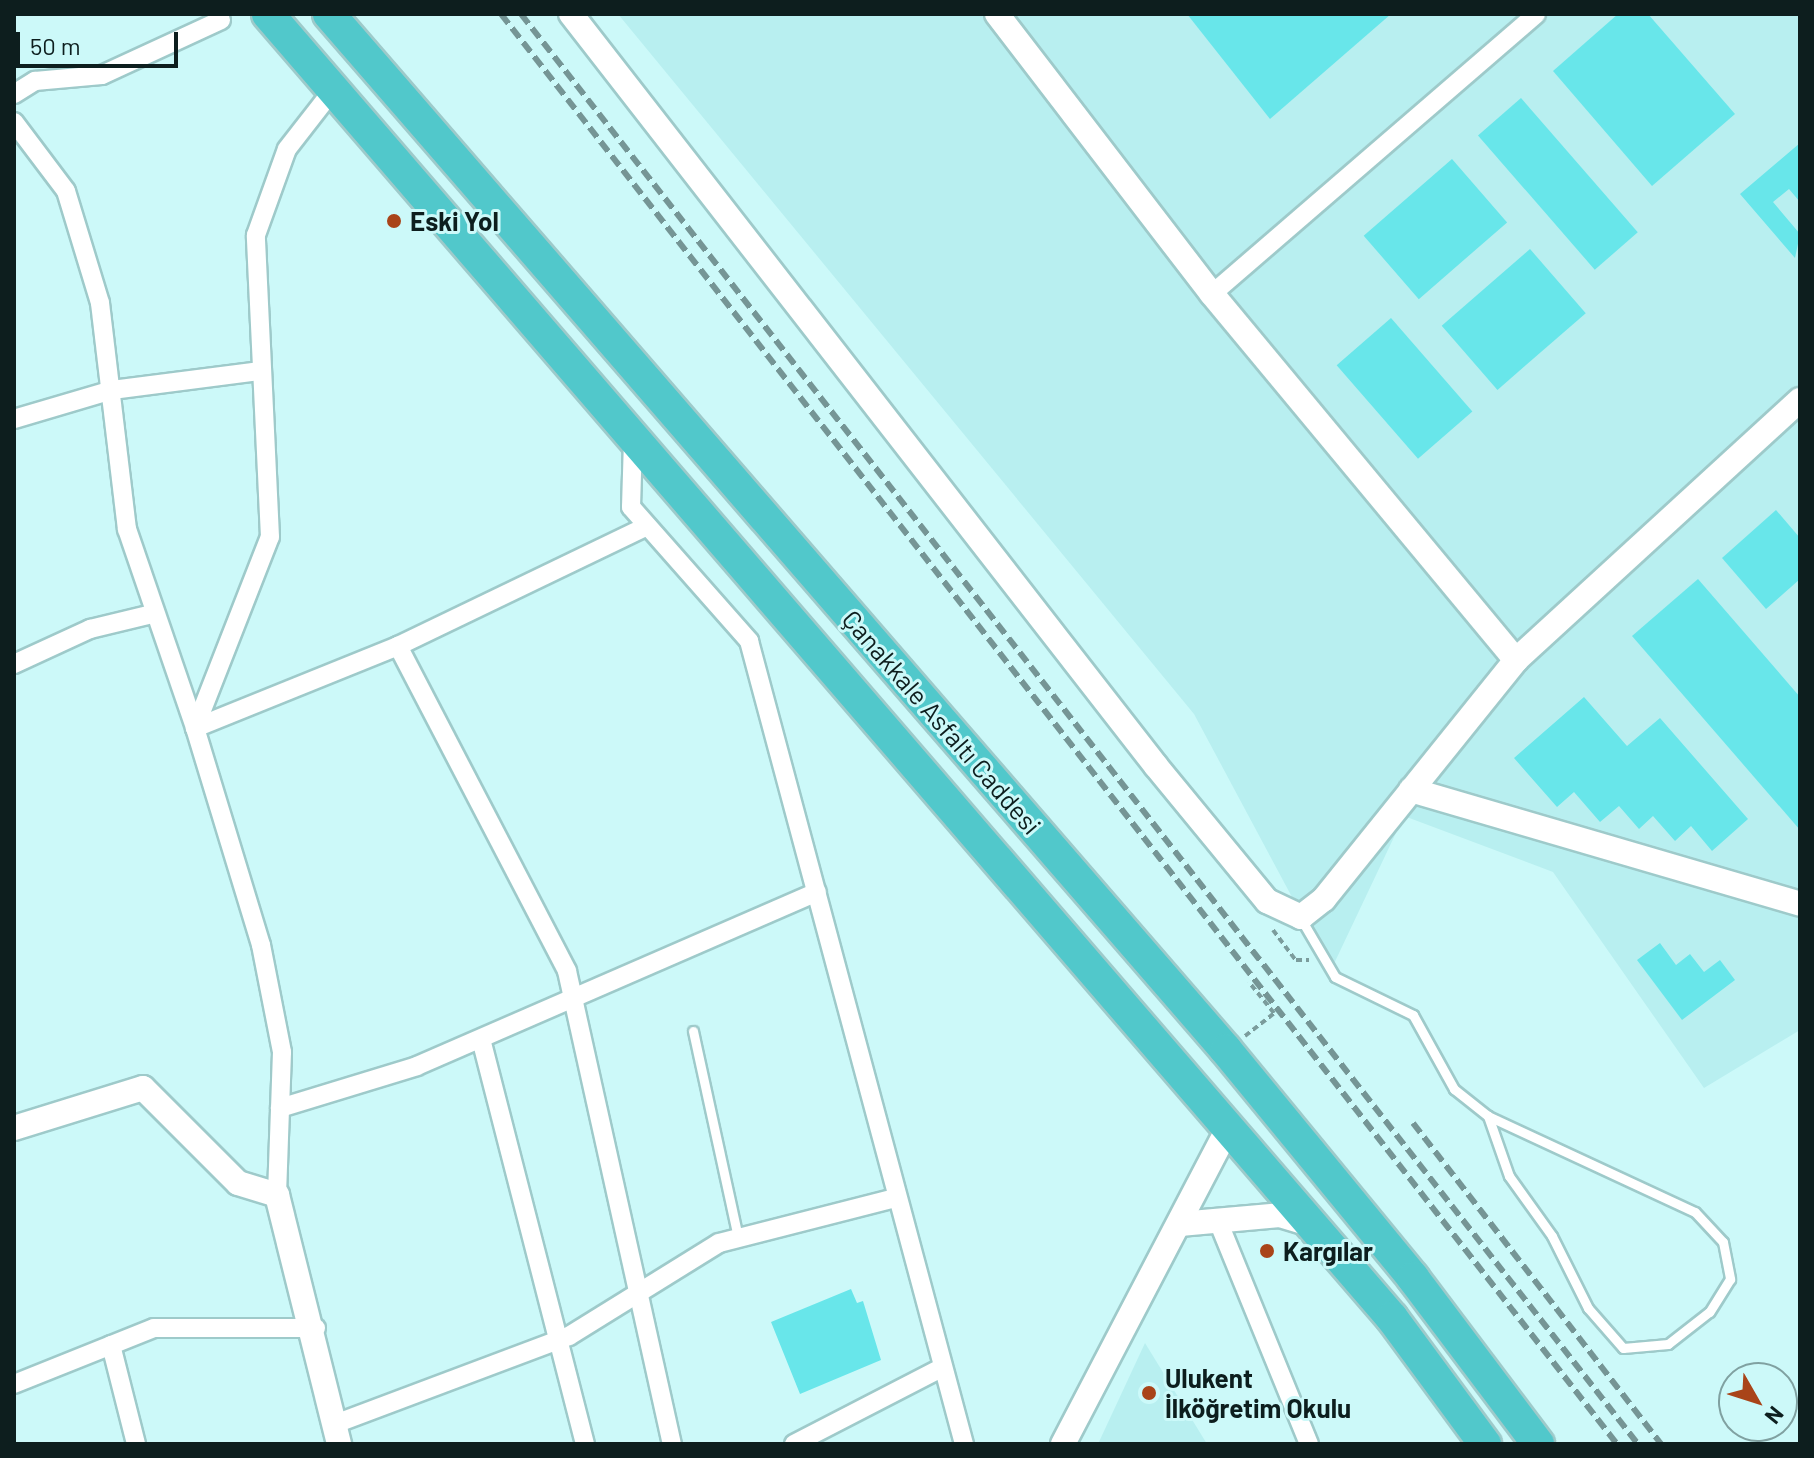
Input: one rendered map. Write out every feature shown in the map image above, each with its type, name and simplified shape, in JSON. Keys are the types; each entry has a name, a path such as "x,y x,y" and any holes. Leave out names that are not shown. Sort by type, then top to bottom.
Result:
{"highway":[{"path":"268,14 1310,1224 1485,1444"},
{"name":"Çanakkale Asfaltı Caddesi","path":"329,14 1226,1050 1413,1278 1538,1444"}],"street":[{"path":"571,14 1156,766 1267,901 1301,917 1324,899 1516,660 1800,400"},
{"path":"997,14 1212,294 1516,660"},
{"path":"1212,294 1536,14"},
{"path":"14,94 35,81 102,75 221,20"},
{"path":"195,728 270,537 256,235 287,149 333,90"},
{"path":"14,122 66,191 100,303 127,529 152,614 195,728 261,945 282,1052 277,1195 316,1328 337,1434 559,1340 738,1238 895,1198"},
{"path":"14,419 112,390 261,371"},
{"path":"633,440 631,507 749,641 817,892 939,1369 964,1444"},
{"path":"195,728 398,646 647,526"},
{"path":"14,664 90,629 152,614"},
{"path":"398,646 567,971 672,1444"},
{"path":"1411,790 1800,904"},
{"path":"280,1108 481,1039 817,892"},
{"path":"481,1039 585,1444"},
{"path":"14,1128 143,1088 238,1183 277,1195"},
{"path":"1063,1444 1228,1129"},
{"path":"1180,1224 1280,1215 1310,1224"},
{"path":"1218,1221 1309,1444"},
{"path":"14,1384 154,1328 316,1328"},
{"path":"111,1345 136,1444"},
{"path":"794,1444 939,1369"}],"lane":[{"path":"1301,917 1335,977 1413,1015 1454,1089 1488,1116 1695,1212 1723,1242 1730,1279 1709,1312 1668,1344 1623,1348 1588,1308 1552,1236 1509,1176 1488,1116"},
{"path":"693,1031 738,1238"}],"path":[{"path":"1271,928 1296,960"},
{"path":"1238,1043 1274,1013 1249,982"}],"shaded area":[{"path":"618,14 1800,14 1800,1030 1704,1088 1553,872 1404,816 1331,970 1194,714"},
{"name":"Ulukent İlköğretim Okulu","path":"1145,1343 1207,1444 1098,1444"}],"building":[{"path":"1187,14 1391,14 1270,119"},
{"path":"1618,14 1648,14 1735,114 1652,186 1553,71"},
{"path":"1521,98 1638,232 1595,270 1478,135"},
{"path":"1800,143 1800,202 1789,189 1773,202 1800,234 1795,258 1740,194"},
{"path":"1452,159 1507,222 1419,299 1364,236"},
{"path":"1530,249 1586,313 1497,390 1442,326"},
{"path":"1391,318 1472,412 1418,459 1337,365"},
{"path":"1776,510 1800,538 1800,579 1766,609 1722,558"},
{"path":"1698,579 1800,697 1800,830 1632,636"},
{"path":"1584,697 1627,746 1660,718 1748,819 1712,851 1691,826 1675,841 1653,816 1639,829 1619,806 1600,822 1574,792 1557,807 1514,758"},
{"path":"1660,943 1676,965 1690,954 1704,972 1720,960 1735,980 1682,1020 1637,960"},
{"path":"851,1289 857,1303 863,1301 881,1360 800,1394 771,1322"}],"railway":[{"path":"501,14 1617,1444"},
{"path":"521,14 1638,1444"},
{"path":"1413,1123 1661,1444"}],"place":[{"name":"Eski Yol","path":"394,221"},
{"name":"Kargılar","path":"1267,1251"},
{"name":"Ulukent İlköğretim Okulu","path":"1149,1393"}]}
